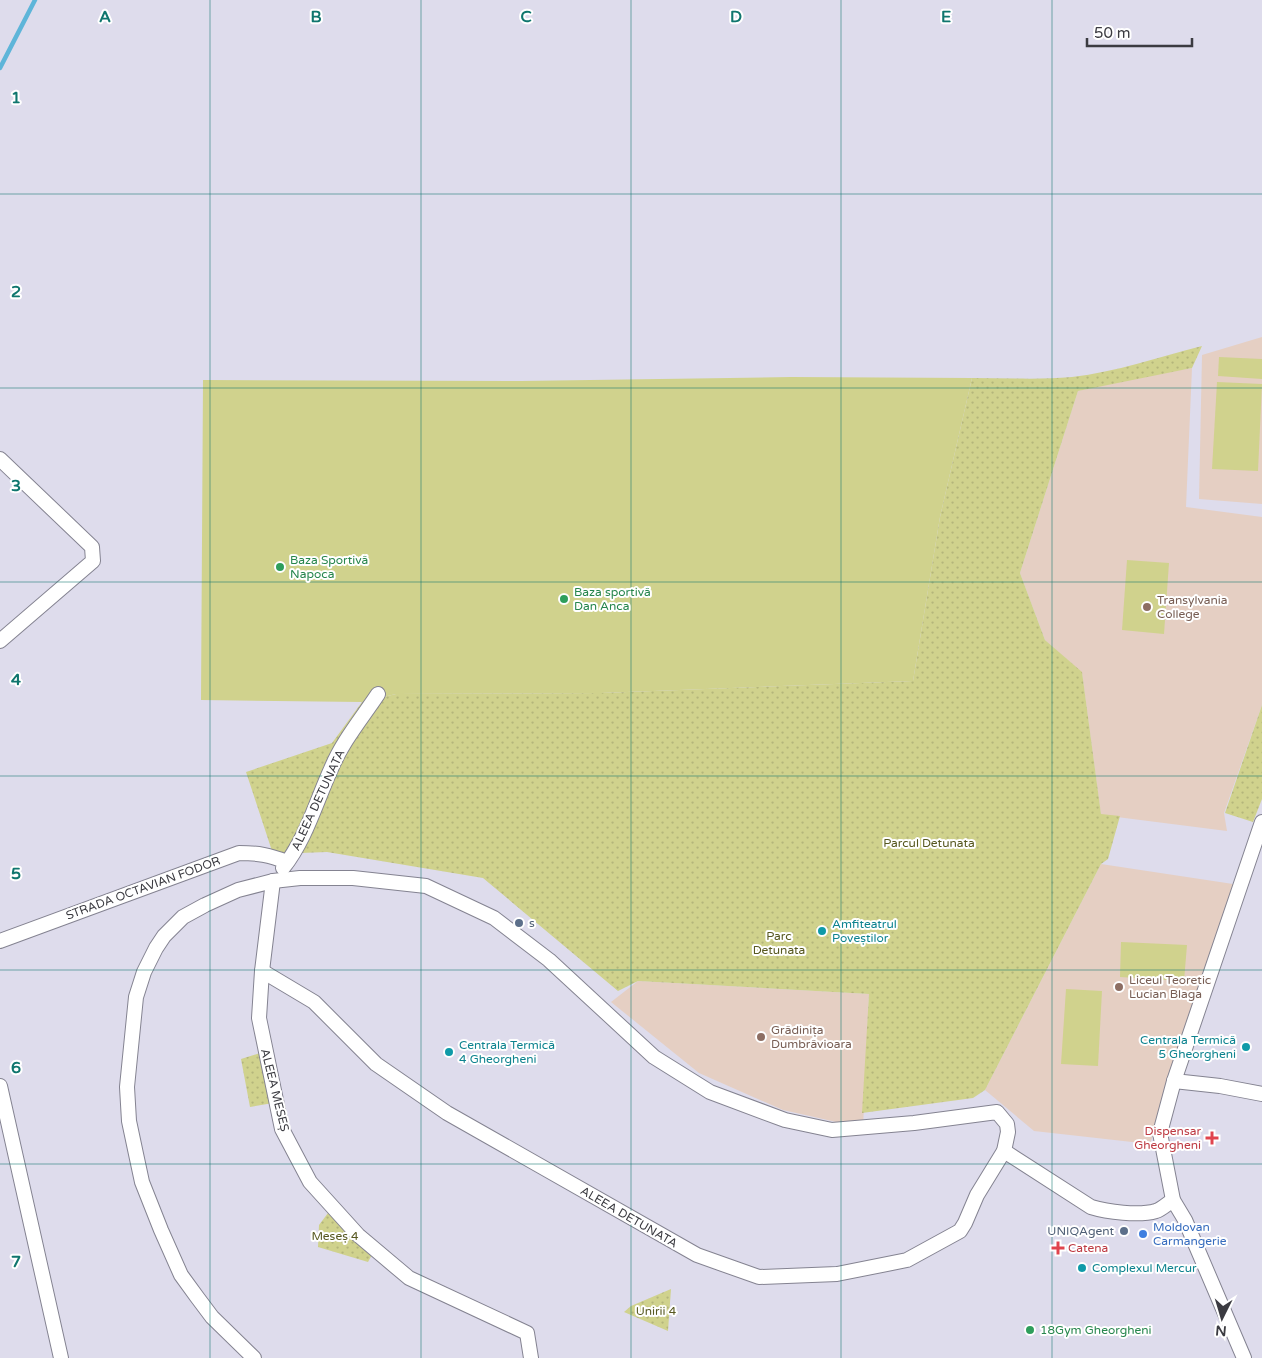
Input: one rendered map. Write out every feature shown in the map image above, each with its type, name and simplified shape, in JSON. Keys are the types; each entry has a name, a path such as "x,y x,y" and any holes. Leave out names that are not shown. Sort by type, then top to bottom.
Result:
{"street":[{"path":"0,459 92,547 93,561 0,641"},
{"name":"ALEEA DETUNATA","path":"273,881 298,844 317,805 331,767 378,694"},
{"path":"1244,1358 1185,1220 1173,1200 1160,1133 1174,1081 1262,822"},
{"name":"STRADA OCTAVIAN FODOR","path":"0,941 239,853 270,855 287,862"},
{"name":"ALEEA DETUNATA","path":"254,1358 212,1316 197,1297 182,1275 160,1230 142,1182 129,1121 127,1087 136,997 144,972 156,948 164,936 183,917 205,904 238,890 273,881 300,878 354,878 426,886 494,918 549,960 654,1057 710,1092 785,1120 832,1130 914,1124 998,1112 1007,1124 1008,1132 1004,1152 976,1195 960,1231 908,1260 838,1274 759,1277 698,1256 447,1113 376,1064 314,1002 262,970"},
{"name":"ALEEA MESEȘ","path":"273,881 262,970 259,1018 282,1129 310,1182 358,1235 409,1278 527,1333 531,1358"},
{"path":"1174,1081 1220,1086 1262,1094"},
{"path":"0,1086 61,1358"},
{"path":"1004,1152 1091,1207 1108,1212 1134,1213 1156,1211 1173,1200"}],"shaded area":[{"path":"1262,337 1262,504 1199,499 1202,355"},
{"name":"Transylvania College","path":"1192,368 1186,507 1262,517 1262,705 1224,813 1227,831 1101,815 1082,673 1045,640 1020,573 1078,391 1133,378"},
{"name":"Liceul Teoretic Lucian Blaga","path":"1101,864 1233,884 1150,1144 1034,1131 985,1090"},
{"name":"Grădinița Dumbrăvioara","path":"638,981 869,994 863,1128 783,1110 699,1073 611,1002"}],"green space":[{"name":"Parcul Detunata","path":"1202,346 1192,368 1078,391 1020,573 1045,640 1082,672 1101,814 1120,816 1108,859 1101,864 985,1090 973,1098 862,1113 869,994 638,981 618,991 483,878 327,852 273,854 246,772 332,743 362,702 396,694 601,693 913,681 940,517 972,378 1035,379 1088,375"},
{"path":"1219,357 1262,359 1262,379 1218,376"},
{"name":"Baza sportivă Dan Anca","path":"791,377 972,378 940,517 913,681 601,693 396,694 362,702 201,700 203,380 521,381"},
{"path":"1217,382 1262,384 1258,471 1212,469"},
{"path":"1127,560 1169,563 1164,634 1122,630"},
{"path":"1262,705 1262,799 1253,822 1225,813"},
{"path":"1121,942 1187,945 1184,981 1120,977"},
{"path":"1066,989 1102,991 1098,1066 1061,1064"},
{"path":"260,1053 273,1103 250,1107 241,1059"},
{"name":"Meseș 4","path":"331,1209 374,1251 368,1262 318,1247 319,1225"},
{"name":"Unirii 4","path":"671,1289 668,1331 624,1312 631,1306"}],"waterway":[{"path":"0,68 35,0"}],"place":[{"name":"Baza Sportivă Napoca","path":"280,567"},
{"name":"Baza sportivă Dan Anca","path":"564,599"},
{"name":"Transylvania College","path":"1147,607"},
{"name":"s","path":"519,923"},
{"name":"Amfiteatrul Poveștilor","path":"822,931"},
{"name":"Liceul Teoretic Lucian Blaga","path":"1119,987"},
{"name":"Grădinița Dumbrăvioara","path":"761,1037"},
{"name":"Centrala Termică 5 Gheorgheni","path":"1246,1047"},
{"name":"Centrala Termică 4 Gheorgheni","path":"449,1052"},
{"name":"Dispensar Gheorgheni","path":"1212,1138"},
{"name":"UNIQAgent","path":"1124,1231"},
{"name":"Moldovan Carmangerie","path":"1143,1234"},
{"name":"Catena","path":"1058,1248"},
{"name":"Complexul Mercur","path":"1082,1268"},
{"name":"18Gym Gheorgheni","path":"1030,1330"}],"park label":[{"name":"Parc Detunata","path":"779,943"}]}
